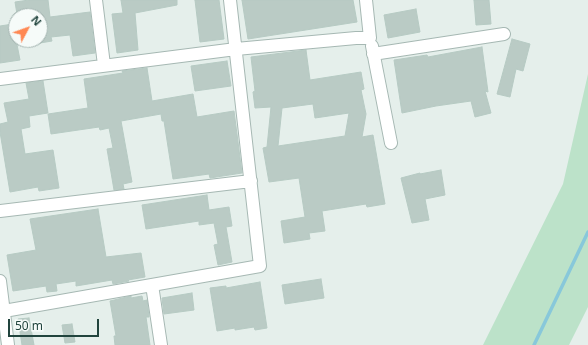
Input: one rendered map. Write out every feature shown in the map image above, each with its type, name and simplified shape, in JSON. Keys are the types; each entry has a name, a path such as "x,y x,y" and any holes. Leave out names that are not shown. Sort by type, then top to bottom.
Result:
{"street":[{"path":"96,0 104,65"},
{"path":"4,310 260,266 230,0"},
{"path":"366,0 370,38 391,143"},
{"path":"373,54 504,34"},
{"path":"0,79 236,49 370,38"},
{"path":"0,211 251,181"},
{"path":"0,282 8,345"},
{"path":"152,285 160,345"}],"green space":[{"path":"588,74 588,307 569,345 483,345 563,184"}],"building":[{"path":"48,0 50,17 90,12 95,53 73,56 70,35 51,37 52,41 48,42 48,8 16,8 15,2"},
{"path":"121,0 177,0 177,5 135,13 138,50 117,53 112,14 123,13"},
{"path":"195,0 219,0 224,39 200,42"},
{"path":"242,0 353,0 357,22 248,39"},
{"path":"474,0 489,0 491,24 476,25"},
{"path":"416,9 420,32 388,38 384,15"},
{"path":"8,25 8,48 18,48 20,60 0,63 0,26"},
{"path":"512,39 530,44 523,71 516,69 510,97 497,94"},
{"path":"482,47 488,92 485,91 491,113 475,117 471,101 402,113 394,60 427,55 428,57"},
{"path":"306,50 310,80 361,72 364,89 361,90 366,114 362,137 373,135 385,204 367,207 366,204 322,211 325,231 309,233 310,239 284,243 281,221 305,217 299,178 269,182 263,148 267,147 271,107 255,108 253,92 255,91 251,57","holes":["313,104 315,118 349,113 345,136 278,146 282,108"]},
{"path":"227,61 231,86 195,91 191,66"},
{"path":"147,68 152,101 193,94 197,117 234,111 242,173 210,178 209,174 173,179 164,121 162,121 161,114 121,121 132,182 123,184 124,189 114,190 107,149 113,148 109,128 100,130 99,127 51,134 48,114 88,108 84,79 123,73 122,71"},
{"path":"43,81 48,113 29,116 30,127 21,129 25,154 53,150 59,188 39,191 38,187 10,192 0,132 0,124 8,122 4,103 29,99 26,83"},
{"path":"441,170 445,195 425,199 429,220 412,223 401,178"},
{"path":"207,195 209,210 229,207 232,226 226,227 232,262 218,265 214,245 218,244 214,223 199,225 199,221 146,229 142,205"},
{"path":"98,209 106,257 141,253 145,277 113,284 112,280 76,286 76,281 56,284 57,291 47,292 46,286 13,291 7,255 36,250 30,219"},
{"path":"321,279 324,298 285,304 282,285"},
{"path":"260,282 267,328 255,330 254,327 235,330 235,328 217,331 210,288 226,286 226,288"},
{"path":"192,293 194,310 164,314 162,298"},
{"path":"131,296 131,298 142,296 143,301 147,300 149,317 146,317 150,345 115,345 114,336 116,336 110,301"},
{"path":"29,318 34,345 22,345 18,319"},
{"path":"72,324 75,342 65,343 62,325"}],"waterway":[{"path":"534,345 588,232"}]}
